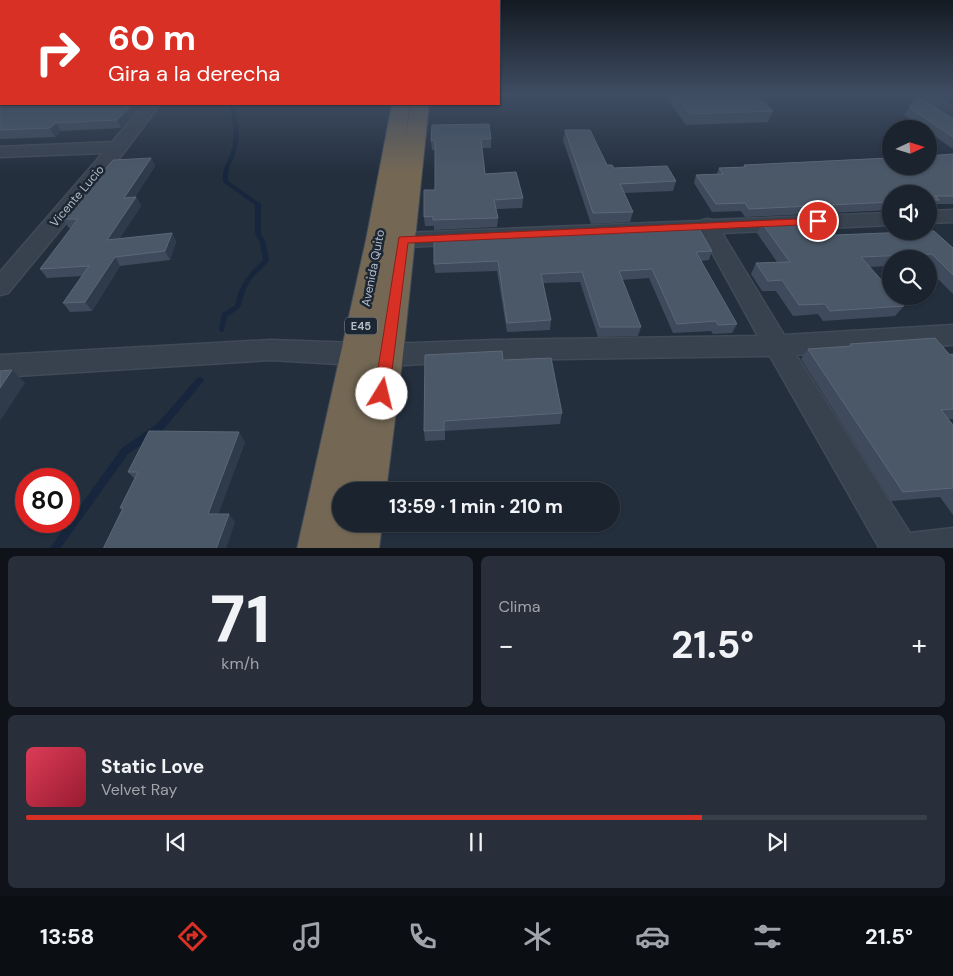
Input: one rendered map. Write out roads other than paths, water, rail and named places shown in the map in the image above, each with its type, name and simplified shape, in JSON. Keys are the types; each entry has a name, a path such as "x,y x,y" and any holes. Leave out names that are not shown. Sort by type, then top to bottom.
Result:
{"highway":[{"name":"Avenida Quito","path":"318,548 378,240 398,121"},
{"name":"Avenida Quito","path":"367,482 388,355 418,121"},
{"path":"358,548 360,532"}],"street":[{"name":"Vicente Lucio","path":"0,287 140,121"},
{"path":"0,152 119,147"},
{"path":"937,217 953,216"},
{"path":"403,240 707,225 882,219"},
{"path":"707,225 777,346 900,548"},
{"path":"388,355 495,350 777,346 953,335"},
{"path":"0,366 271,350 356,354"},
{"path":"912,548 953,545"}],"waterway":[{"path":"222,329 224,315 231,312 239,304 245,284 266,261 263,243 258,233 258,204 226,182 226,170 234,150 236,136 235,121"},
{"path":"55,548 125,451 160,427 200,380"}]}
